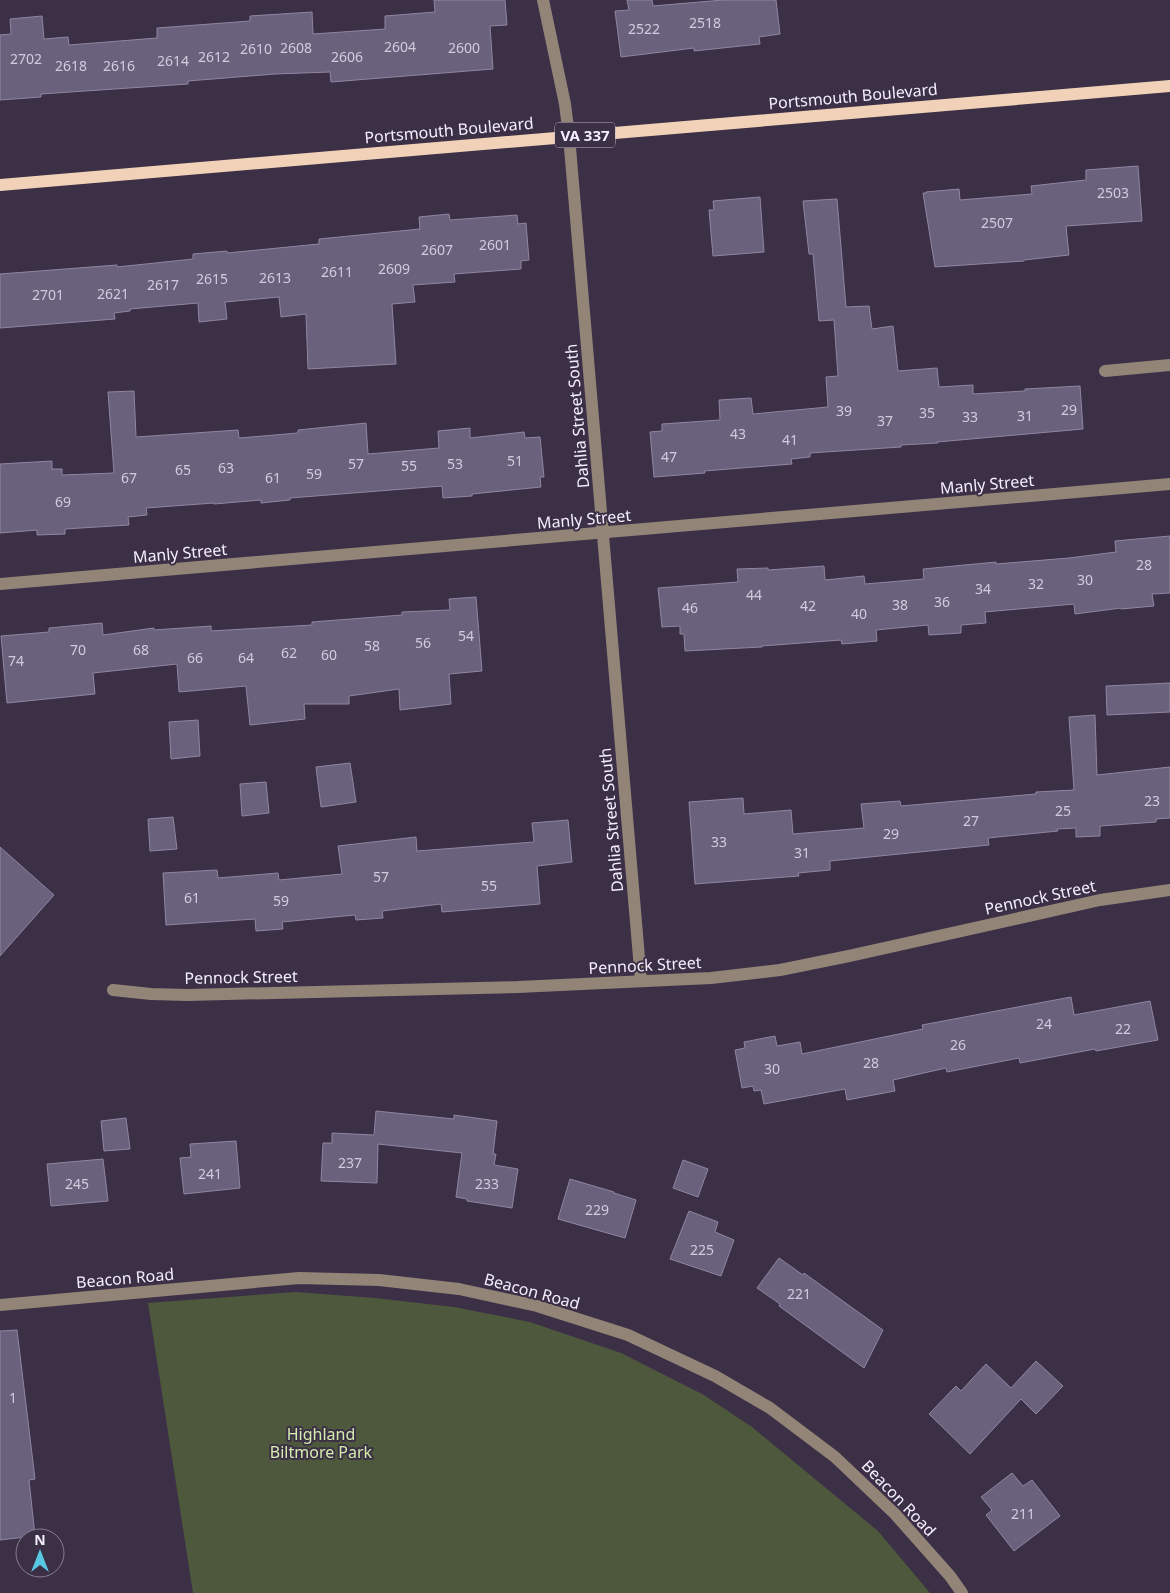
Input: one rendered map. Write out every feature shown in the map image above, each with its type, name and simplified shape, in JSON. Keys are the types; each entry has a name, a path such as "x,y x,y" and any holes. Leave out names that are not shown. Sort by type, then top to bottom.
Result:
{"main road":[{"name":"Portsmouth Boulevard","path":"0,185 1170,86"}],"street":[{"name":"Dahlia Street South","path":"543,0 569,136 641,982"},
{"path":"1105,371 1170,365"},
{"name":"Manly Street","path":"0,584 1170,484"},
{"name":"Pennock Street","path":"113,990 188,995 518,987 711,978 780,970 1100,900 1170,890"},
{"name":"Beacon Road","path":"0,1305 299,1278 379,1280 459,1289 537,1306 628,1335 715,1376 770,1408 835,1458 896,1514 950,1576 962,1593"}],"green space":[{"name":"Highland Biltmore Park","path":"296,1292 454,1307 530,1322 621,1353 704,1395 752,1427 878,1531 930,1593 193,1593 148,1303"}],"building":[{"path":"434,0 505,0 507,25 490,26 493,69 331,82 330,72 275,74 188,81 188,84 41,94 41,97 0,100 0,35 11,34 10,19 42,16 44,39 68,37 69,45 157,38 157,28 250,21 250,16 312,12 313,34 385,29 385,16 435,12"},
{"path":"627,0 652,0 653,6 723,0 776,0 780,34 759,37 760,44 694,51 694,48 621,57 615,11 629,10"},
{"path":"1138,166 1142,221 1066,226 1069,255 1024,261 935,267 923,193 959,189 960,200 1032,194 1031,186 1086,180 1086,170"},
{"path":"760,197 764,252 713,256 709,210 714,210 713,201"},
{"path":"837,199 846,307 869,306 872,329 893,326 898,371 937,368 939,387 973,385 973,394 1080,386 1083,429 901,445 901,447 810,453 810,457 791,459 792,464 654,477 650,432 662,431 662,424 720,420 719,400 751,398 753,414 828,407 826,377 838,376 834,320 819,321 813,254 809,254 803,201"},
{"path":"449,214 450,220 517,215 518,224 526,223 529,260 521,261 521,269 454,274 455,282 413,285 415,302 392,304 396,364 308,369 306,314 281,317 279,297 225,302 227,319 199,322 198,303 130,309 130,311 114,313 115,319 0,328 0,274 117,265 117,267 193,259 193,254 227,251 227,253 319,244 319,239 420,229 419,217"},
{"path":"134,391 136,437 238,430 239,438 298,433 298,430 366,423 368,454 439,448 438,431 470,428 470,438 524,432 525,438 540,437 544,477 540,477 541,487 472,494 472,496 443,498 442,486 290,498 290,500 261,503 261,500 146,508 147,515 128,517 129,525 65,529 65,534 37,535 37,530 0,533 0,464 52,461 52,469 62,469 62,475 114,473 108,392"},
{"path":"1170,536 1170,593 1152,594 1154,606 1075,614 1074,604 985,612 986,623 961,625 961,633 929,635 928,625 876,630 877,641 842,644 841,640 685,651 684,634 680,634 680,626 662,627 658,588 738,582 737,569 768,568 768,570 824,566 825,580 864,576 865,584 924,579 923,569 1069,558 1116,552 1115,541"},
{"path":"476,597 482,671 449,674 451,704 400,710 399,689 349,696 349,704 304,704 305,719 250,725 246,686 179,692 177,664 93,673 95,694 7,703 1,636 49,632 49,628 102,623 103,635 154,628 154,630 211,626 211,631 312,625 312,622 402,615 402,612 450,610 449,599"},
{"path":"1170,683 1170,712 1107,715 1106,686"},
{"path":"1095,715 1097,775 1170,767 1170,818 1156,819 1156,822 1100,826 1100,836 1076,837 1076,828 1057,829 1058,831 988,838 989,845 830,861 830,870 798,873 799,876 695,884 689,802 743,798 744,814 791,810 793,834 864,828 861,804 900,801 901,806 1036,794 1036,792 1074,790 1069,717"},
{"path":"198,720 200,756 171,759 169,722"},
{"path":"350,763 356,802 321,807 316,767"},
{"path":"266,782 269,813 242,816 240,784"},
{"path":"173,817 177,849 150,851 148,819"},
{"path":"568,820 572,862 537,866 540,904 442,912 441,904 382,911 383,918 356,920 355,915 282,922 283,929 256,931 255,919 166,925 163,873 217,870 218,878 278,873 279,880 342,874 338,846 416,837 417,851 534,842 532,823"},
{"path":"0,847 54,895 0,956"},
{"path":"1071,997 1074,1015 1150,1001 1158,1040 1020,1063 1019,1058 947,1072 946,1068 893,1080 895,1091 847,1100 845,1089 764,1104 761,1090 754,1091 753,1086 742,1088 735,1050 745,1048 744,1042 775,1036 777,1046 800,1042 802,1054 923,1029 922,1025"},
{"path":"376,1111 454,1119 454,1115 497,1121 493,1154 496,1154 494,1165 518,1169 512,1208 467,1201 467,1199 456,1197 462,1153 378,1144 377,1183 321,1181 323,1143 332,1143 332,1133 374,1135"},
{"path":"126,1118 130,1149 104,1151 101,1121"},
{"path":"236,1141 240,1188 184,1194 180,1158 191,1157 190,1144"},
{"path":"103,1159 108,1201 51,1206 47,1164"},
{"path":"683,1160 708,1169 698,1197 673,1188"},
{"path":"570,1179 636,1200 625,1238 558,1219"},
{"path":"689,1211 718,1222 715,1232 734,1240 721,1276 670,1259"},
{"path":"779,1258 803,1275 804,1273 883,1330 864,1368 757,1288"},
{"path":"17,1330 35,1479 29,1480 34,1528 15,1528 15,1538 0,1540 0,1331"},
{"path":"1036,1361 1063,1386 1036,1414 1021,1399 970,1454 929,1414 956,1386 961,1391 986,1364 1011,1388"},
{"path":"1012,1473 1023,1486 1032,1480 1060,1516 1014,1551 986,1515 992,1510 981,1497"}]}
